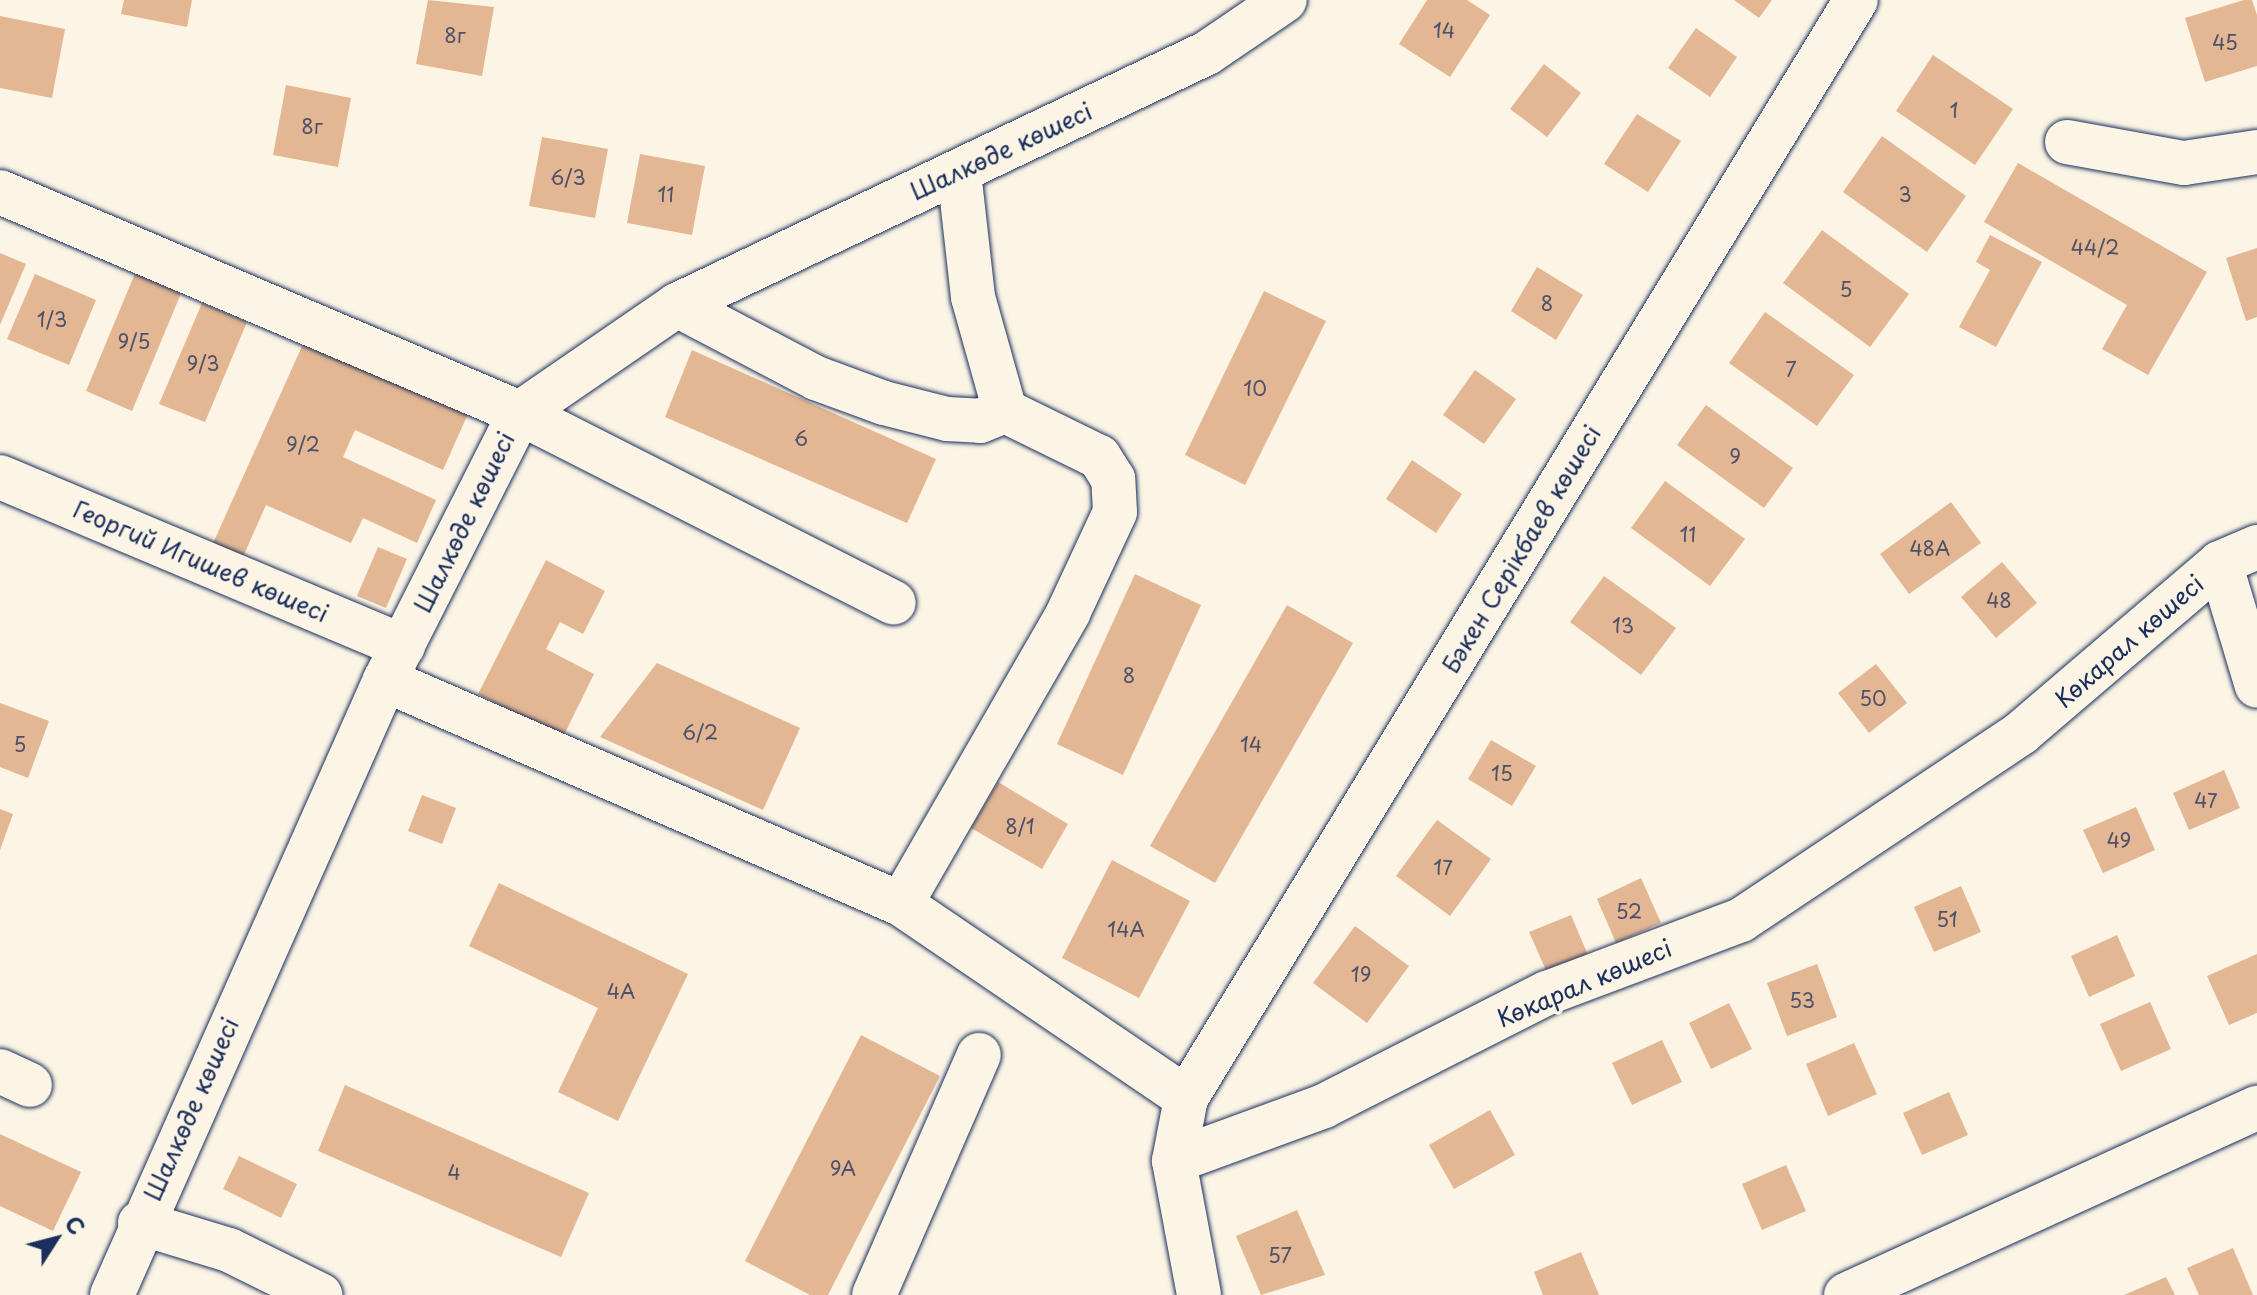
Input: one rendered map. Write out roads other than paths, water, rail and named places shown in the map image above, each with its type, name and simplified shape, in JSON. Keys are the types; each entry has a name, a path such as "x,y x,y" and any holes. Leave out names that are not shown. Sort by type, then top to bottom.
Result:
{"street":[{"name":"Шалкөде көшесі","path":"112,1295 140,1223 394,663 493,453 520,413 677,305 1207,53 1285,0"},
{"name":"Бәкен Серікбаев көшесі","path":"1186,1098 1856,0"},
{"path":"2067,142 2184,163 2257,152"},
{"path":"959,172 973,297 1005,411"},
{"path":"0,192 520,413 894,603"},
{"path":"677,305 816,378 884,403 947,419 980,421 1005,411 1099,457 1113,479 1115,512 1068,613 901,904 1186,1098 1174,1161 1199,1295"},
{"name":"Георгий Игишев көшесі","path":"0,477 901,904"},
{"path":"2238,555 2257,686"},
{"name":"Көкарал көшесі","path":"1174,1161 1324,1106 1547,993 1741,920 2021,733 2238,555"},
{"path":"874,1295 979,1055"},
{"path":"1846,1295 2257,1108"},
{"path":"140,1223 229,1250 320,1295"}]}
